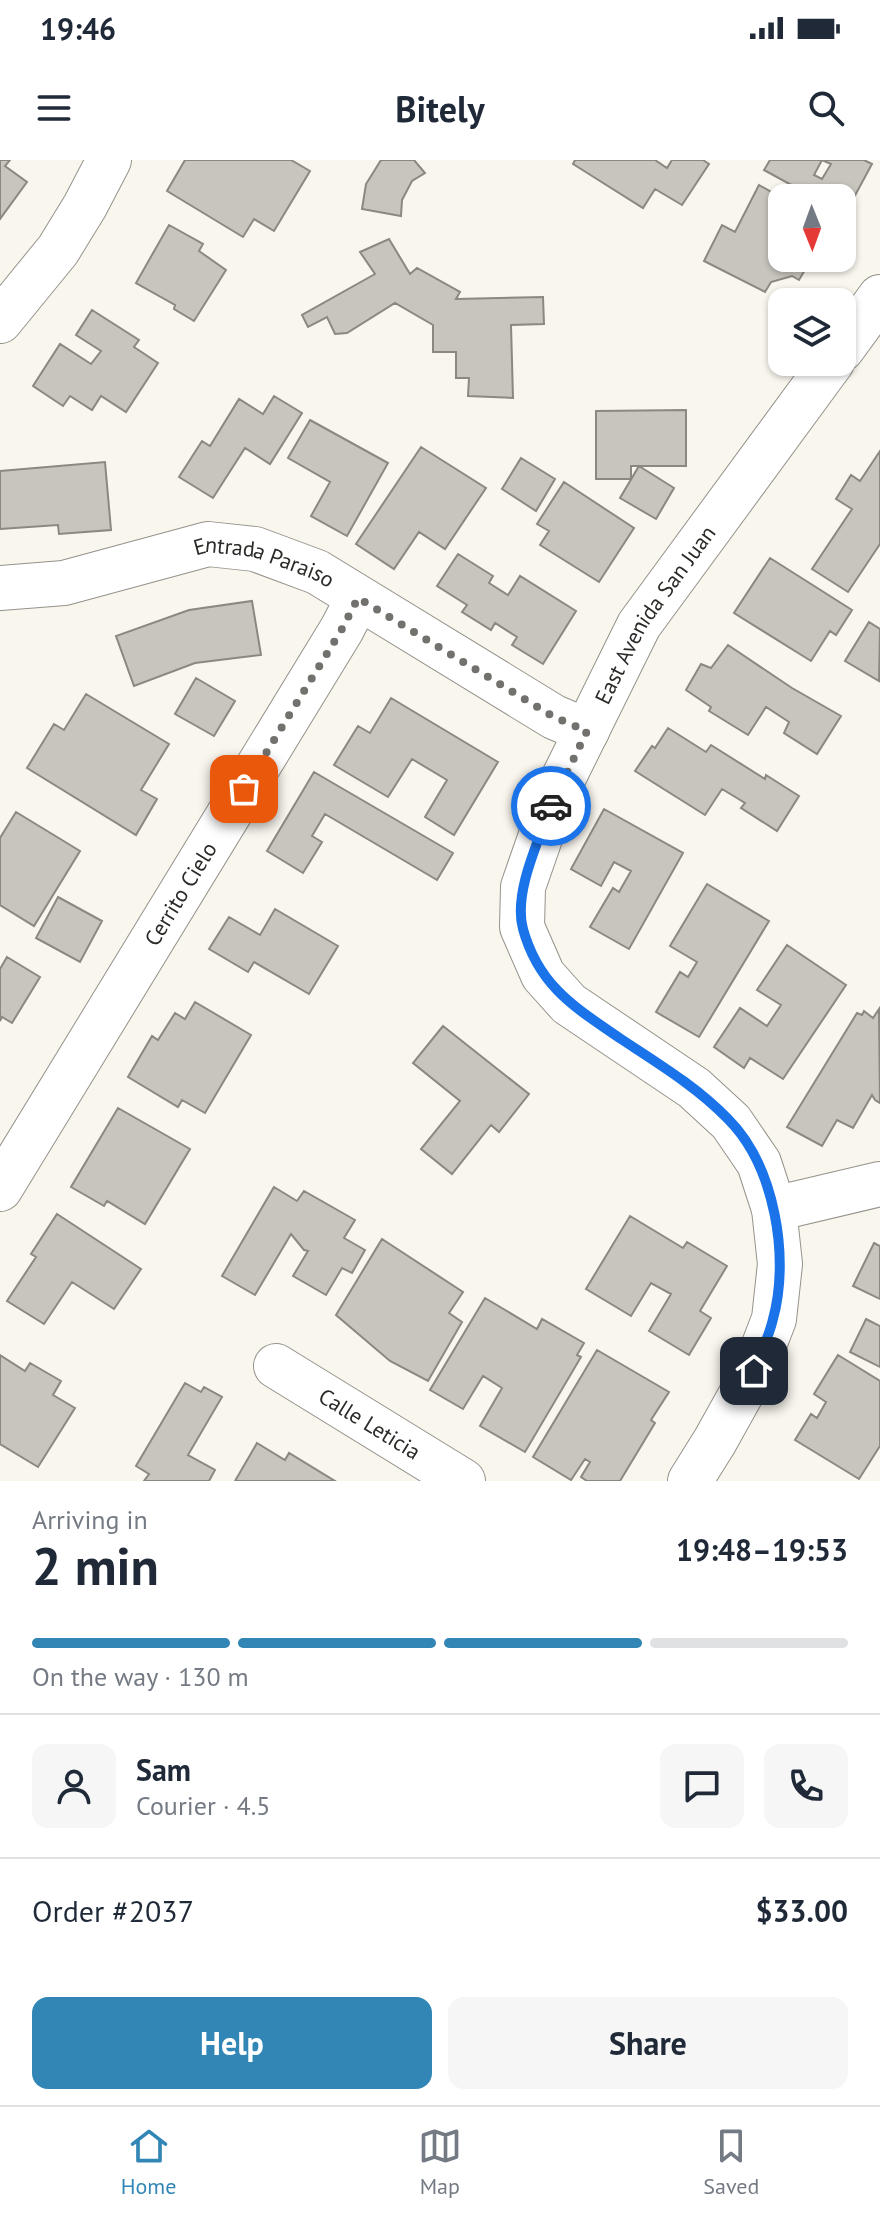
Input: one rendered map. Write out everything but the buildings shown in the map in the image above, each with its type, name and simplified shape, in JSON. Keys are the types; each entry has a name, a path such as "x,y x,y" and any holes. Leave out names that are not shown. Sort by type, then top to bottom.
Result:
{"street":[{"path":"0,321 58,250 109,160"},
{"path":"856,330 880,297"},
{"name":"East Avenida San Juan","path":"690,1481 754,1371 774,1319 780,1264 774,1209 759,1163 731,1122 694,1088 569,1004 543,975 522,927 523,887 555,795 639,625 822,376"},
{"name":"Entrada Paraiso","path":"0,588 64,583 208,544 255,549 317,572 554,717 587,731"},
{"name":"Cerrito Cielo","path":"0,1189 326,656 358,598"},
{"path":"774,1209 880,1184"},
{"name":"Calle Leticia","path":"276,1366 463,1481"}],"way so far":[{"path":"244,789 358,598 554,717 587,731 551,806"}],"route":[{"path":"551,806 523,887 522,927 543,975 569,1004 694,1088 731,1122 759,1163 774,1209 780,1264 774,1319 754,1371"}]}
